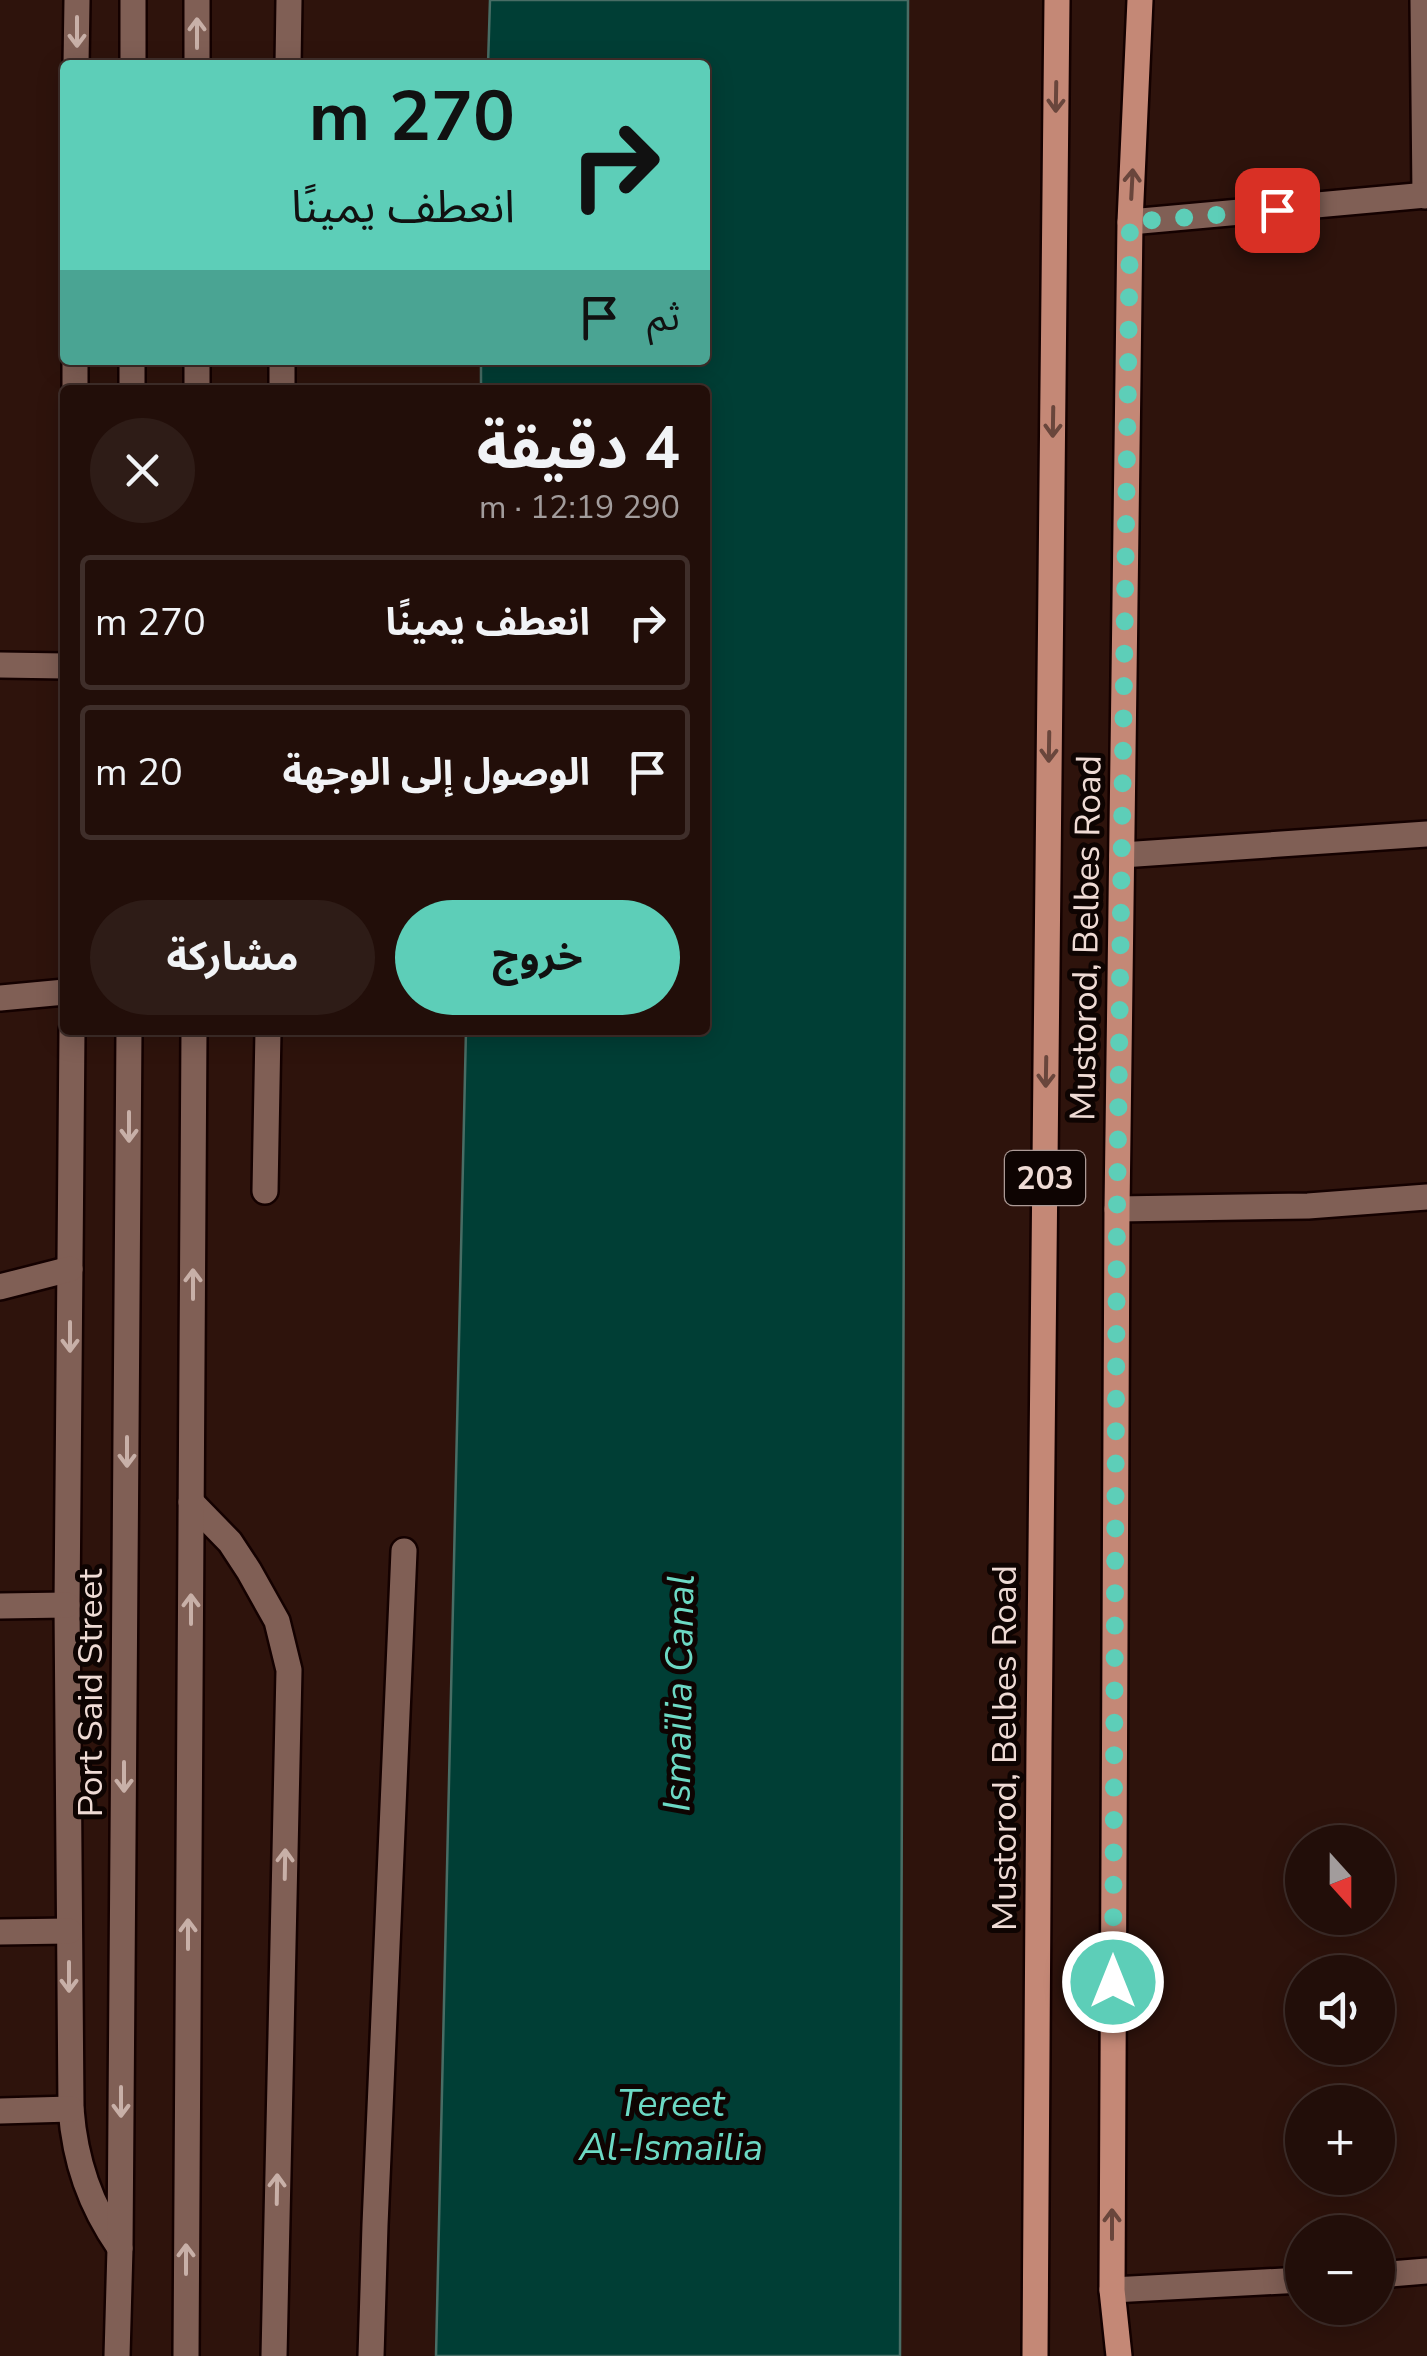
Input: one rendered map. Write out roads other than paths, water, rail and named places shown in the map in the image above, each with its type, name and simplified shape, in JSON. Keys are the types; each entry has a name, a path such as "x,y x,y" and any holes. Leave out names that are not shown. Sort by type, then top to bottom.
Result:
{"main road":[{"path":"76,60 77,0"},
{"path":"133,0 133,60"},
{"path":"197,0 197,60"},
{"path":"288,60 289,0"},
{"name":"Mustorod, Belbes Road","path":"1035,2356 1057,0"},
{"name":"Mustorod, Belbes Road","path":"1118,2356 1112,2290 1117,1210 1130,222 1140,0"},
{"path":"1130,222 1426,195 1423,0"},
{"path":"0,665 60,666"},
{"path":"1122,854 1427,834"},
{"path":"0,998 60,992"},
{"path":"72,1035 67,1604 71,2109 80,2168 103,2224 120,2248"},
{"name":"Port Said Street","path":"117,2356 129,1035"},
{"path":"186,2356 194,1035"},
{"path":"265,1191 268,1035"},
{"path":"1117,1210 1308,1206 1427,1198"},
{"path":"0,1288 70,1268"},
{"path":"191,1502 230,1542 250,1571 276,1621 289,1670 274,2356"},
{"path":"371,2356 404,1551"},
{"path":"0,1606 67,1604"},
{"path":"0,1932 69,1931"},
{"path":"0,2111 71,2109"},
{"path":"1395,2274 1427,2272"},
{"path":"1112,2290 1285,2281"}],"water":[{"name":"Tereet Al-Ismailia","path":"490,0 908,0 900,2356 436,2356 466,1035 710,1035 710,385 481,385 481,365 710,365 710,60 488,60"}],"water label":[{"name":"Ismaïlia Canal","path":"679,1693"}]}
